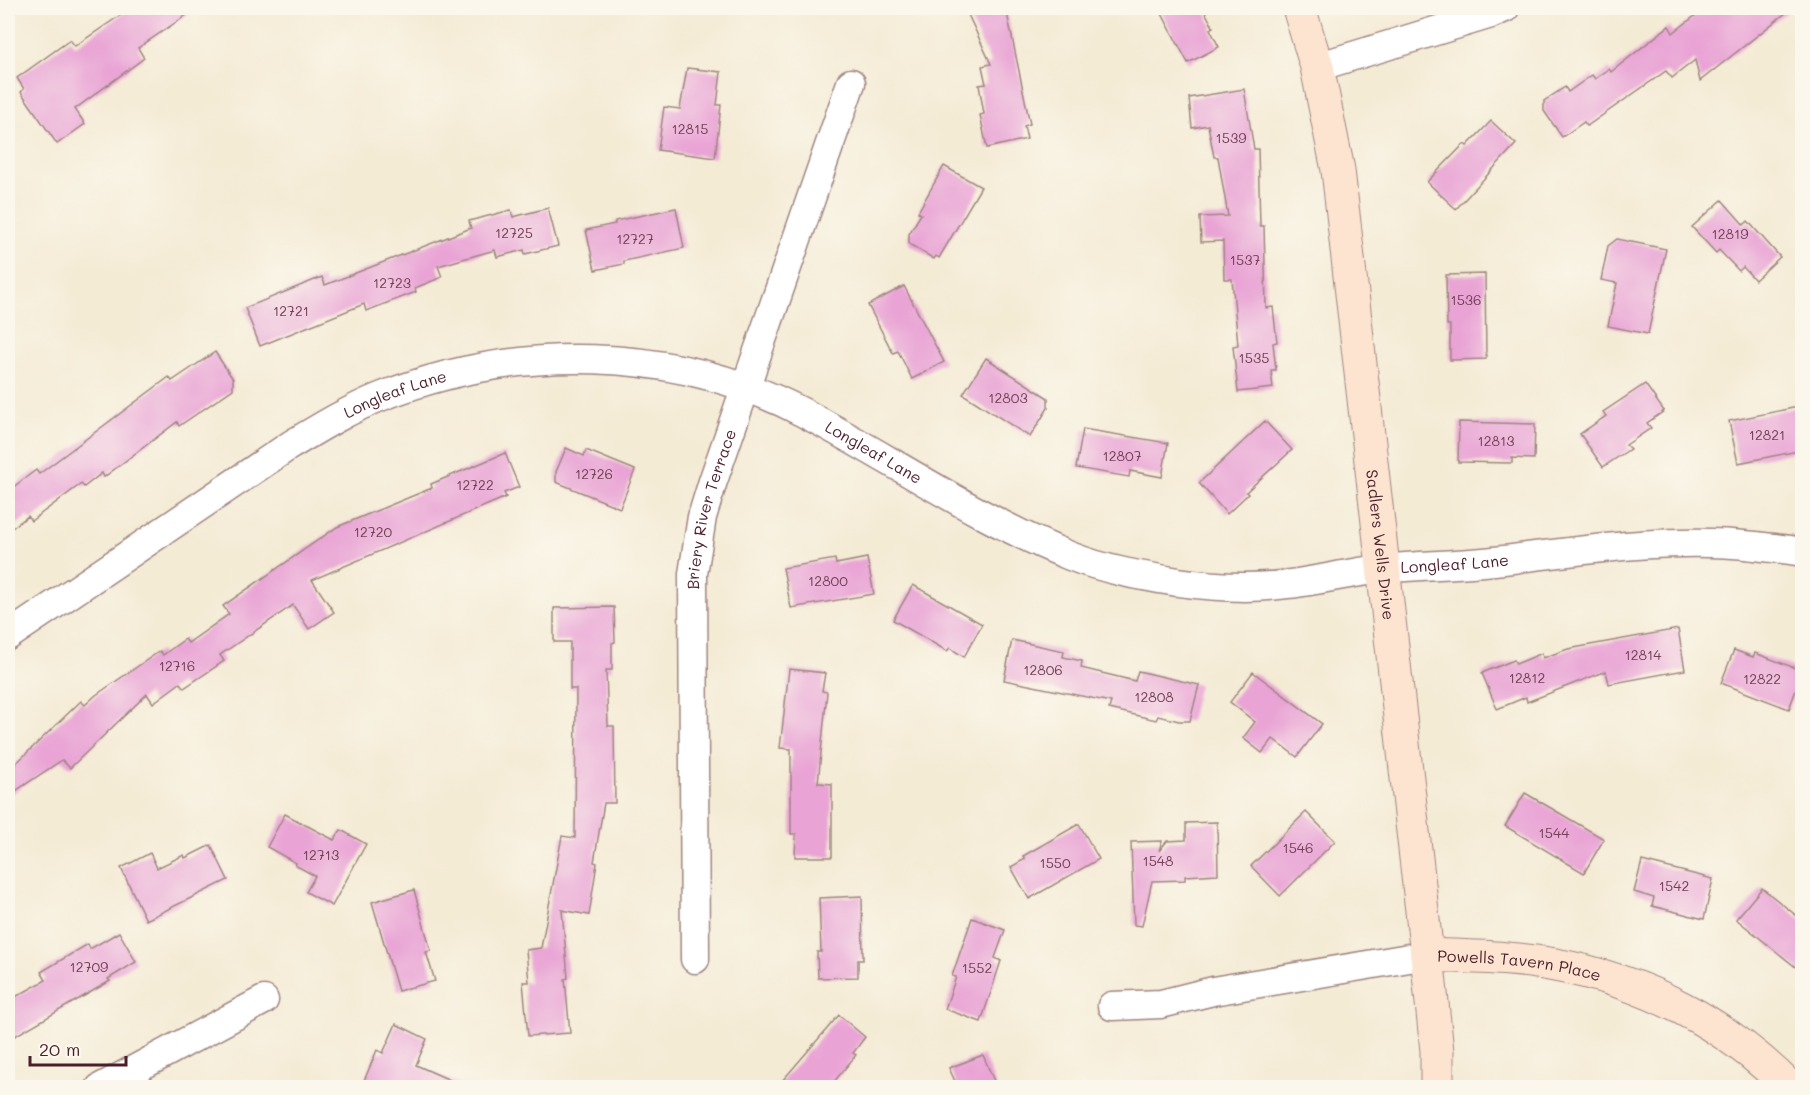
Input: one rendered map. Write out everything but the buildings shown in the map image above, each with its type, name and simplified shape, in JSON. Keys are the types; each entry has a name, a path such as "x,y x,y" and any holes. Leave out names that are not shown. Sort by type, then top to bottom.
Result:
{"street":[{"name":"Sadlers Wells Drive","path":"1299,8 1317,67 1338,170 1427,955 1437,1052 1437,1088"},
{"path":"1317,67 1505,8"},
{"name":"Briery River Terrace","path":"695,959 693,574 705,508 851,83"},
{"name":"Longleaf Lane","path":"8,636 326,424 379,398 437,377 496,365 546,360 620,360 687,371 746,388 801,411 1011,530 1073,557 1121,572 1183,583 1239,587 1286,585 1382,569 1460,565 1638,544 1692,541 1725,542 1803,552"},
{"name":"Powells Tavern Place","path":"1112,1006 1161,1004 1214,991 1427,955 1553,964 1610,977 1674,1002 1724,1032 1770,1067 1790,1088"},
{"path":"100,1088 264,1000"}]}
